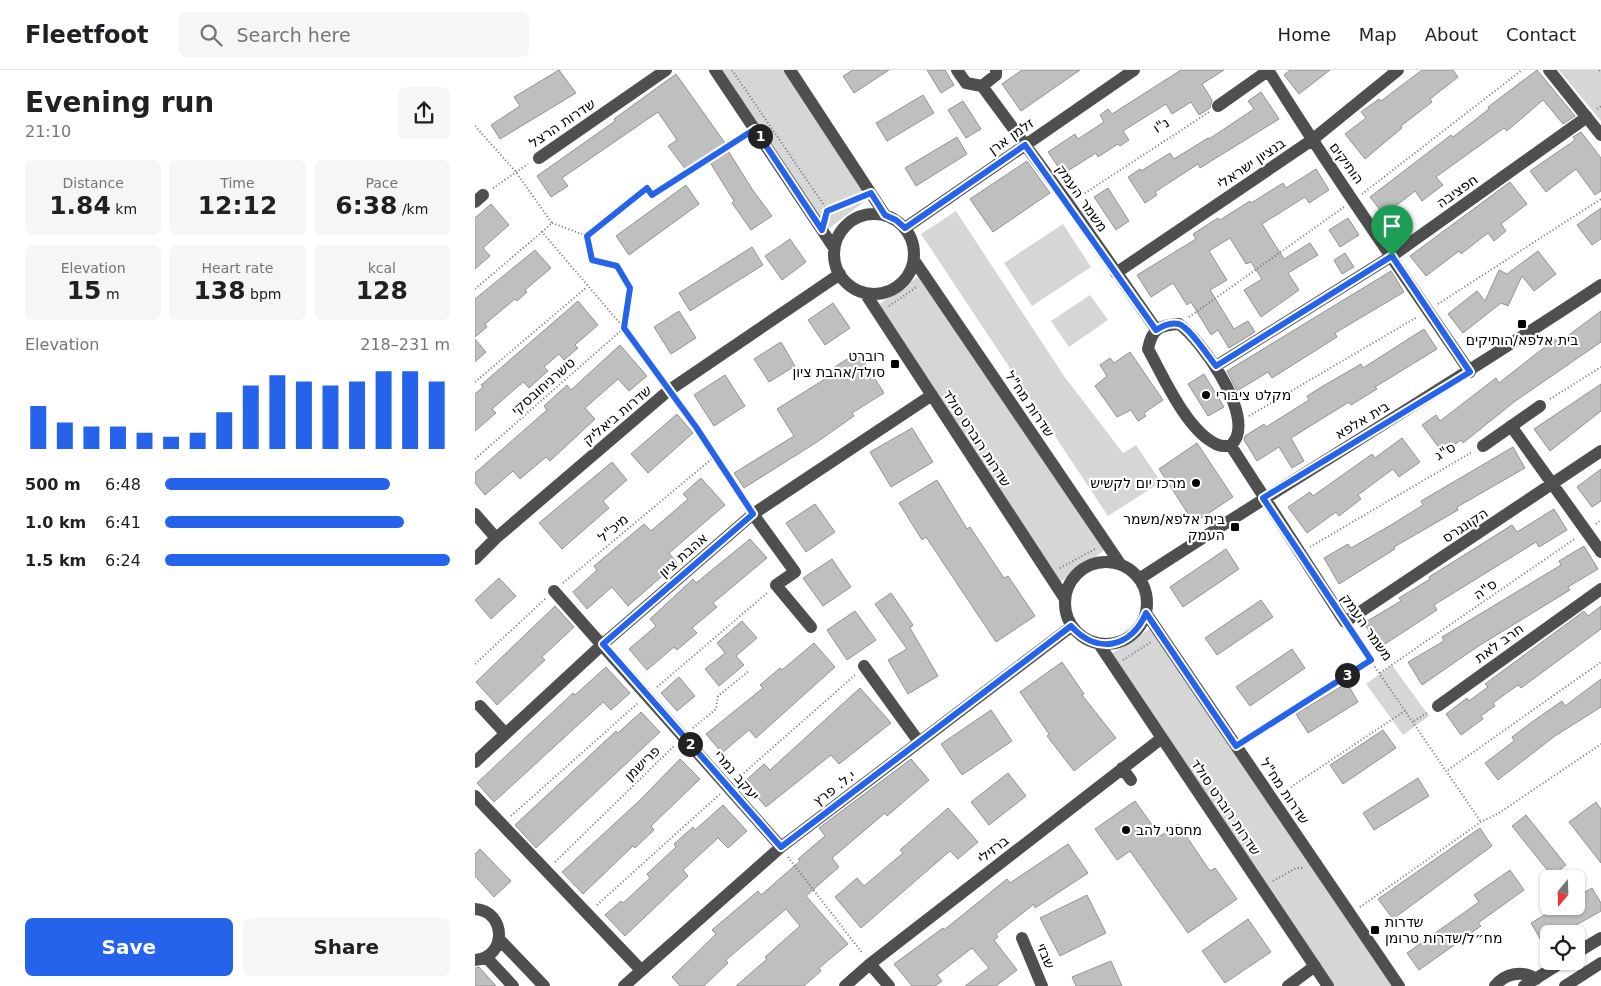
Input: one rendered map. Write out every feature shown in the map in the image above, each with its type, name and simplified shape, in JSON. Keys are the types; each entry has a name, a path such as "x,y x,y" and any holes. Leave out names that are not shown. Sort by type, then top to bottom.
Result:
{"street":[{"name":"שדרות הרצל","path":"539,158 666,70"},
{"path":"715,70 834,248"},
{"path":"790,70 885,215"},
{"name":"משמר העמק","path":"957,70 966,83 982,86 1068,204 1156,330"},
{"path":"982,86 996,75 996,70"},
{"name":"זלמן ארן","path":"905,228 1134,70"},
{"path":"1218,106 1269,70"},
{"name":"הותיקים","path":"1269,70 1312,140 1470,372"},
{"name":"בנציון ישראלי","path":"1116,273 1312,140 1398,70"},
{"path":"1549,70 1601,135"},
{"name":"חפציבה","path":"1216,366 1392,256 1587,117"},
{"path":"871,214 885,215 896,220 905,228 913,243 914,260 910,272 902,283 891,291 878,294 865,293 846,283 835,261 834,248 839,235 853,220 871,214"},
{"name":"שדרות מח\"ל","path":"914,260 1121,565"},
{"name":"שדרות ביאליק","path":"475,559 496,538 668,391 840,274"},
{"name":"בית אלפא","path":"1139,578 1263,498 1470,372 1601,285"},
{"name":"שדרות רוברט סולד","path":"865,293 1065,599"},
{"path":"1166,324 1179,324 1216,366 1231,397 1238,422 1237,435 1231,446 1218,446 1207,439 1192,423 1148,349 1150,336 1166,324"},
{"name":"אהבת ציון","path":"475,762 603,644 753,514 932,395"},
{"path":"1483,446 1540,406"},
{"path":"1511,426 1601,552"},
{"name":"משמר העמק","path":"1231,446 1345,622"},
{"name":"הקונגרס","path":"1345,622 1553,485 1601,451"},
{"path":"475,514 496,538"},
{"path":"753,514 795,572 777,585 811,627"},
{"path":"1109,562 1121,565 1139,578 1145,589 1146,613 1134,634 1112,644 1099,644 1079,634 1071,626 1066,613 1065,599 1068,587 1075,576 1085,568 1109,562"},
{"name":"חרב לאת","path":"1438,706 1601,589"},
{"name":"יעקב נמרי","path":"554,591 781,847"},
{"name":"שדרות מח\"ל","path":"1146,613 1399,986"},
{"name":"י.ל. פרץ","path":"625,986 781,847 1071,626"},
{"name":"שדרות רוברט סולד","path":"1099,644 1328,986"},
{"path":"864,666 919,742"},
{"path":"480,706 505,734"},
{"name":"ברזילי","path":"845,986 870,964 1162,738"},
{"path":"1122,768 1131,780"},
{"path":"475,796 641,970"},
{"path":"475,909 487,912 498,924 499,940 497,947 480,958 513,986"},
{"name":"שבזי","path":"1022,938 1042,986"},
{"path":"1585,948 1601,938"},
{"path":"499,940 544,986"},
{"path":"1565,986 1601,963"},
{"path":"870,964 889,986"},
{"path":"1288,986 1315,966"},
{"path":"1524,986 1549,970"},
{"path":"1495,986 1516,973 1525,973 1536,978"}],"path":[{"path":"732,70 827,211 822,230"},
{"name":"נ\"ו","path":"1068,204 1218,106"},
{"path":"475,126 516,172 552,223 587,236"},
{"path":"587,236 647,188 652,195 755,129"},
{"name":"שדרות הרצל","path":"479,198 539,158"},
{"path":"827,211 871,193"},
{"path":"475,289 552,223"},
{"path":"542,232 587,287 624,328 696,427 753,514"},
{"path":"587,236 592,260 617,266 630,288 624,328"},
{"path":"885,309 928,279"},
{"path":"475,382 587,287"},
{"name":"טשרניחובסקי","path":"475,459 624,328"},
{"path":"1540,406 1601,367"},
{"name":"ס\"ג","path":"1300,554 1483,446"},
{"name":"מיכ\"ל","path":"475,664 554,591 714,457"},
{"name":"ס\"ה","path":"1381,673 1601,520"},
{"path":"1060,568 1106,543"},
{"name":"משמר העמק","path":"1345,622 1481,822"},
{"path":"1123,660 1161,636"},
{"path":"1236,746 1371,660"},
{"path":"1447,771 1601,662"},
{"name":"פרישמן","path":"546,871 683,737 716,709 718,696 749,671"},
{"path":"1414,721 1438,706"},
{"path":"1273,800 1406,710"},
{"path":"1350,914 1481,822 1499,813 1601,744"},
{"path":"781,847 870,964"},
{"path":"1263,888 1296,868 1319,868"}],"shaded area":[{"path":"720,70 788,70 873,195 827,230"},
{"path":"1559,70 1601,70 1601,121"},
{"path":"956,211 1064,376 1123,453 1136,445 1161,482 1108,516 921,234"},
{"path":"1063,224 1091,267 1032,306 1004,263"},
{"path":"923,273 1106,549 1059,583 878,305"},
{"path":"1090,295 1108,320 1069,347 1051,321"},
{"path":"1151,628 1396,986 1334,986 1111,654"},
{"path":"1392,665 1429,716 1403,735 1366,684"}],"building":[{"path":"559,70 576,93 500,139 491,125 520,106 514,97"},
{"path":"853,70 889,70 854,93 843,76"},
{"path":"927,70 945,70 954,85 941,93"},
{"path":"1022,70 1080,70 1021,111 1002,84"},
{"path":"1181,70 1224,70 1202,84 1212,100 1210,108 1199,115 1191,102 1172,114 1166,104 1123,131 1129,140 1120,146 1118,144 1098,157 1096,153 1063,174 1048,152 1075,134 1078,139 1104,122 1100,115 1108,109 1112,114"},
{"path":"1290,70 1330,70 1299,94 1284,75"},
{"path":"1422,70 1453,70 1458,77 1430,99 1432,102 1401,126 1402,128 1365,159 1345,134 1366,118 1361,112 1379,99 1381,101"},
{"path":"1537,70 1575,116 1563,124 1543,100 1507,131 1504,128 1436,177 1443,185 1422,201 1415,191 1384,215 1370,197 1451,135 1453,137 1489,109 1488,107"},
{"path":"676,74 725,143 752,189 772,216 751,230 732,203 734,201 706,156 686,170 668,146 677,140 658,112 562,178 568,186 551,197 537,176 615,121 614,119"},
{"path":"1261,92 1279,119 1200,168 1198,164 1155,192 1157,195 1145,203 1128,177 1170,153 1174,159 1209,139 1254,109 1248,101"},
{"path":"923,95 934,113 887,141 876,123"},
{"path":"963,101 981,129 966,138 948,110"},
{"path":"1581,132 1601,158 1601,191 1595,195 1576,169 1546,192 1530,171 1575,140 1573,137"},
{"path":"957,137 967,154 916,186 905,168"},
{"path":"1027,161 1050,193 993,232 970,199"},
{"path":"1316,169 1329,190 1309,203 1305,197 1262,224 1284,259 1310,243 1318,255 1288,273 1299,290 1261,317 1244,290 1262,279 1251,262 1246,264 1230,238 1209,251 1227,280 1210,290 1234,329 1248,321 1255,332 1229,348 1218,330 1211,335 1191,302 1187,305 1173,283 1151,297 1137,275 1196,239 1193,234 1218,218 1220,220 1283,183 1286,188"},
{"path":"1510,182 1527,204 1501,224 1506,231 1494,241 1488,233 1461,254 1459,251 1426,276 1410,256"},
{"path":"686,185 699,204 629,255 616,236"},
{"path":"1108,188 1129,221 1116,230 1094,197"},
{"path":"491,204 509,225 483,248 490,256 475,269 475,218"},
{"path":"1601,208 1601,239 1592,245 1577,225"},
{"path":"1348,218 1359,235 1340,247 1329,230"},
{"path":"790,239 806,262 782,280 765,256"},
{"path":"752,247 763,265 690,311 679,293"},
{"path":"535,250 551,268 525,290 527,292 517,301 515,299 485,324 487,327 475,337 475,299"},
{"path":"1538,251 1556,274 1534,291 1522,276 1508,306 1501,303 1463,333 1448,314 1477,291 1485,301 1499,270 1507,274"},
{"path":"1345,253 1354,267 1342,274 1334,260"},
{"path":"1391,271 1404,292 1335,333 1337,337 1272,378 1268,372 1237,391 1227,371"},
{"path":"578,301 598,325 575,345 578,348 564,360 559,354 544,367 548,371 529,388 523,382 492,409 496,413 475,431 475,394 483,387 481,385"},
{"path":"833,303 850,328 825,345 808,320"},
{"path":"679,311 696,338 671,354 654,327"},
{"path":"1601,311 1601,342 1514,402 1463,443 1461,440 1443,453 1422,425 1436,415 1440,421 1496,378 1499,383 1555,339 1558,343"},
{"path":"1424,329 1437,349 1375,387 1377,389 1351,405 1349,402 1291,438 1304,461 1292,468 1279,447 1257,461 1244,440 1245,436 1264,424 1266,427 1309,400 1307,396 1323,386 1361,364 1363,368"},
{"path":"475,339 486,352 475,362"},
{"path":"781,342 795,366 769,382 754,359"},
{"path":"620,345 647,376 629,391 618,379 585,408 595,419 550,461 546,457 520,479 513,471 485,495 475,483 475,473 547,410 544,406 567,385 571,390"},
{"path":"858,352 884,393 852,413 854,416 817,442 744,488 734,473 794,436 777,409 836,372 833,368"},
{"path":"1130,352 1163,400 1144,413 1146,416 1138,421 1131,410 1117,417 1095,386 1107,376 1100,365 1110,358 1114,363"},
{"name":"מקלט ציבורי","path":"1204,374 1224,407 1208,416 1188,384"},
{"path":"725,375 745,406 714,426 694,395"},
{"path":"1601,384 1601,411 1550,451 1534,429"},
{"path":"677,414 693,433 648,473 631,454"},
{"path":"912,428 933,462 891,487 870,452"},
{"path":"1402,438 1420,462 1399,477 1393,469 1358,495 1361,499 1339,516 1336,512 1307,533 1288,507 1310,492 1313,496 1372,454 1375,458"},
{"name":"מרכז יום לקשיש","path":"1197,443 1233,497 1194,523 1159,469"},
{"path":"1513,447 1525,468 1457,507 1458,510 1394,547 1395,549 1339,584 1324,558 1348,544 1351,548 1391,525 1423,505 1421,501"},
{"path":"612,462 627,480 603,501 609,508 562,549 539,523"},
{"path":"1601,469 1601,501 1592,507 1577,487"},
{"path":"701,478 725,505 669,553 677,563 628,606 612,587 587,609 573,592 597,570 594,566 644,524 651,531 688,499 683,494"},
{"path":"937,480 967,529 970,527 1004,578 1008,576 1035,616 996,642 926,537 922,540 899,503"},
{"path":"815,504 835,532 806,552 786,523"},
{"path":"1554,509 1567,530 1539,547 1536,542 1434,605 1437,610 1379,648 1364,623 1401,601 1399,598 1430,579 1429,577 1512,525 1517,532"},
{"path":"750,539 767,558 713,603 717,607 692,628 697,633 677,650 674,647 647,670 629,649 656,626 650,619 693,579 696,583"},
{"path":"1584,546 1598,569 1568,587 1570,590 1477,647 1422,685 1408,662 1444,641 1442,637 1561,565 1559,561"},
{"path":"1226,549 1239,569 1183,607 1170,587"},
{"path":"832,559 851,587 823,606 803,578"},
{"path":"499,578 516,596 491,619 475,600"},
{"path":"891,593 913,625 910,628 938,676 908,694 888,660 907,649 875,604"},
{"path":"1261,600 1273,617 1217,655 1205,638"},
{"path":"555,606 574,627 542,657 545,660 497,705 476,682"},
{"path":"1601,606 1601,629 1521,688 1518,685 1493,703 1495,706 1481,716 1483,719 1461,735 1446,714 1467,698 1469,701 1488,687 1485,684 1584,611 1588,616"},
{"path":"855,611 876,640 847,660 827,630"},
{"path":"742,621 757,638 736,656 744,665 719,686 705,669 725,653 717,643"},
{"path":"814,643 835,667 756,738 749,730 722,753 706,734 763,688 760,685 780,668 782,670"},
{"path":"1292,649 1305,668 1250,706 1236,687"},
{"path":"1062,662 1084,694 1082,695 1116,738 1074,771 1047,736 1049,734 1020,692"},
{"path":"606,667 630,693 611,710 603,702 494,802 477,783 573,693 575,695"},
{"path":"679,677 695,696 677,711 661,693"},
{"path":"1601,679 1601,707 1555,736 1498,780 1485,763 1514,741 1512,737 1532,722 1562,701 1565,706"},
{"path":"1347,683 1358,702 1308,733 1296,714"},
{"path":"860,688 891,723 839,764 831,755 766,807 744,782 764,764 770,770"},
{"path":"991,710 1012,741 962,775 941,744"},
{"path":"641,712 660,732 536,848 515,825 616,731 618,733"},
{"path":"1383,730 1396,748 1343,784 1330,765"},
{"path":"680,759 700,779 651,826 654,830 635,848 633,846 583,894 562,872 639,801"},
{"path":"911,759 929,780 887,816 885,813 832,858 839,867 806,896 848,944 819,968 821,971 804,986 736,986 767,959 765,957 800,926 786,909 726,960 728,963 704,986 680,986 672,977 716,934 712,930 758,891 761,895 800,861 798,859 825,836 819,828"},
{"path":"1008,773 1026,796 989,825 971,802"},
{"path":"1418,778 1429,796 1374,830 1363,813"},
{"path":"1135,801 1160,836 1178,824 1210,871 1215,868 1237,899 1188,933 1130,851 1117,860 1095,829"},
{"path":"1596,802 1601,809 1601,863 1569,822"},
{"path":"723,805 747,831 728,848 718,838 683,870 688,876 625,936 605,915 621,901 623,903 650,878 647,874 676,847 674,844 693,827 695,830"},
{"path":"948,808 978,842 958,859 950,851 861,928 835,897 857,878 864,886 903,853 900,850"},
{"path":"1526,815 1566,865 1560,870 1547,870 1512,826"},
{"path":"1480,828 1492,846 1393,919 1378,899"},
{"path":"1068,844 1088,873 1035,908 1034,904 996,934 998,937 994,940 1017,970 996,986 965,986 989,968 972,948 937,975 942,981 935,986 912,986 894,964 943,928 944,930 1007,879 1010,883"},
{"path":"480,849 511,881 494,897 475,876 475,854"},
{"path":"1510,870 1524,890 1478,923 1481,926 1419,970 1407,953 1479,902 1474,895"},
{"path":"1592,888 1601,903 1601,911 1576,925 1540,925 1540,938 1531,923 1545,915 1585,915 1585,892"},
{"path":"1087,895 1106,933 1060,956 1040,918"},
{"path":"1248,919 1271,952 1225,983 1202,951"},
{"path":"1111,961 1122,986 1076,986 1072,977"},
{"path":"479,967 496,986 475,986 475,968"}],"place":[{"name":"בית אלפא/הותיקים","path":"1522,324"},
{"name":"רוברט סולד/אהבת ציון","path":"895,364"},
{"name":"מקלט ציבורי","path":"1206,395"},
{"name":"מרכז יום לקשיש","path":"1196,483"},
{"name":"בית אלפא/משמר העמק","path":"1235,527"},
{"name":"מחסני להב","path":"1126,830"},
{"name":"שדרות מח״ל/שדרות טרומן","path":"1375,930"}],"route":[{"path":"755,129 822,230 827,211 871,193 885,215 896,220 905,228 1025,145 1156,330 1166,324 1179,324 1216,366 1392,256 1470,372 1263,498 1371,660 1236,746 1146,613 1134,634 1112,644 1099,644 1089,640 1071,626 781,847 603,644 753,514 696,427 624,328 630,288 617,266 592,260 587,236 647,188 652,195 755,129"}]}
